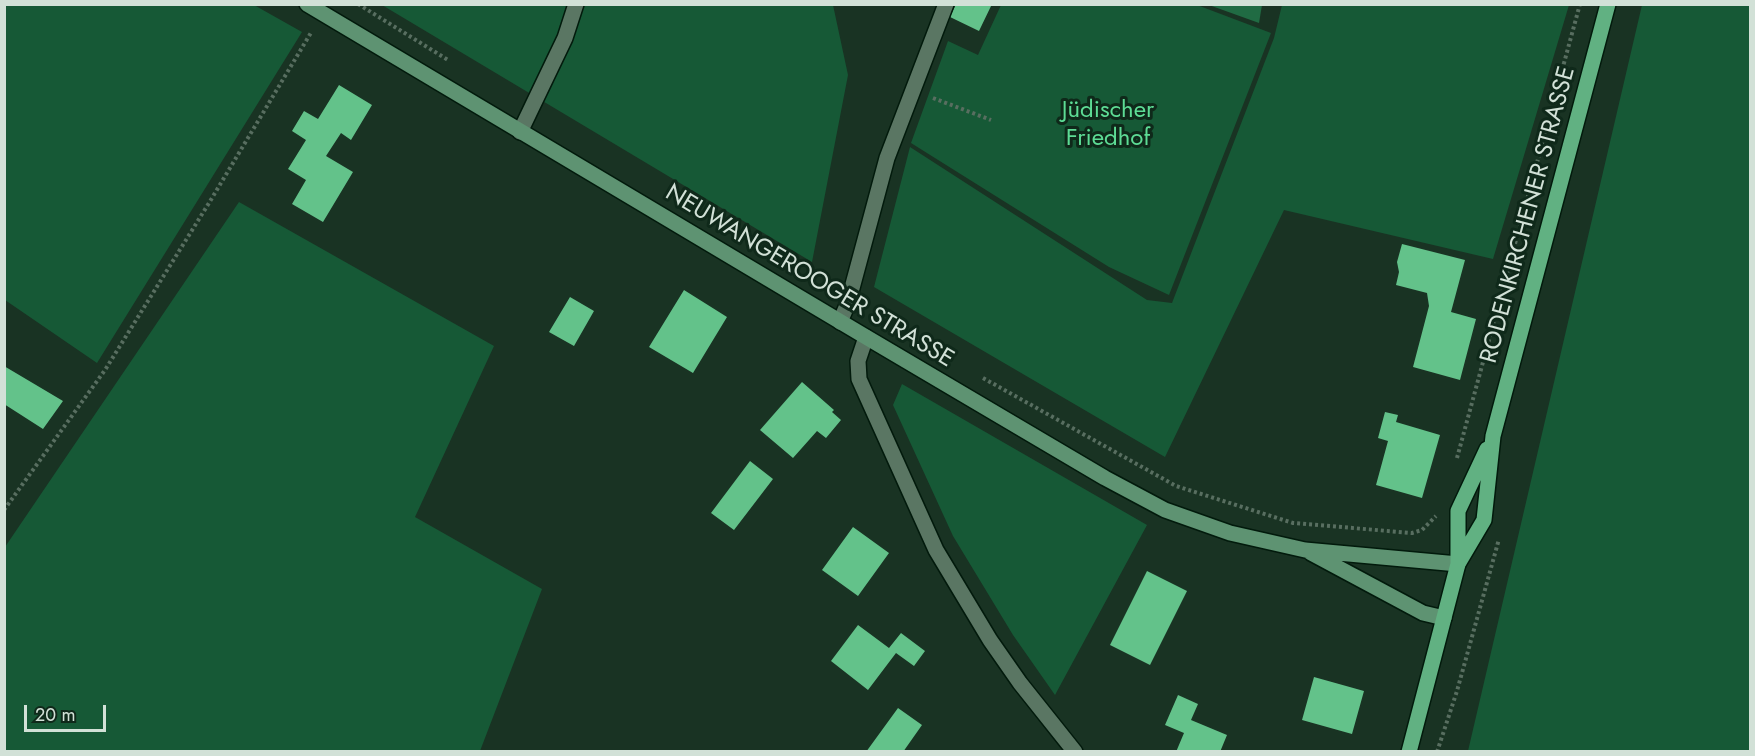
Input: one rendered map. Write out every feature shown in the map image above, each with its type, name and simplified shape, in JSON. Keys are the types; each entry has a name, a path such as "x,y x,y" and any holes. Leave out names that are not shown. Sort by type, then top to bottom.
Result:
{"main road":[{"name":"RODENKIRCHENER STRASSE","path":"1458,564 1484,520 1493,436 1608,4"},
{"name":"RODENKIRCHENER STRASSE","path":"1409,752 1458,564 1458,511 1493,436"}],"street":[{"name":"NEUWANGEROOGER STRASSE","path":"307,4 840,322 1105,478 1165,510 1230,533 1305,550 1458,564"},
{"path":"520,132 565,38 576,4"},
{"path":"840,322 848,303 887,158 945,4"},
{"path":"866,337 858,361 859,379 936,550 990,640 1020,683 1075,752"},
{"name":"NEUWANGEROOGER STRASSE","path":"1305,550 1423,613 1444,618"}],"path":[{"path":"1455,464 1580,4"},
{"path":"4,510 105,370 323,14"},
{"path":"913,91 991,120"},
{"path":"1412,533 1422,530 1438,514"},
{"path":"1437,752 1457,691 1500,535"}],"green space":[{"path":"4,5 254,5 302,32 97,363 5,300"},
{"path":"382,5 833,5 848,75 812,262"},
{"name":"Jüdischer Friedhof","path":"1001,5 1197,5 1271,33 1169,295 1109,267 911,143 948,41 978,55"},
{"path":"1209,5 1262,5 1259,23"},
{"path":"1282,5 1569,5 1493,259 1284,210 1165,457 874,287 910,147 1147,300 1172,303 1274,38"},
{"path":"1642,5 1750,5 1750,751 1468,751"},
{"path":"239,202 494,346 415,517 542,589 480,751 5,751 5,547"},
{"path":"902,384 1147,525 1055,695 1013,635 953,536 893,405"}],"building":[{"path":"956,4 992,4 979,31 950,17"},
{"path":"339,85 372,105 351,140 341,133 326,156 353,172 323,222 292,204 306,180 288,169 306,140 292,131 304,111 318,119"},
{"path":"1402,244 1465,260 1451,312 1476,319 1460,380 1413,367 1429,306 1427,293 1396,285 1399,272 1397,262"},
{"path":"684,290 727,317 693,373 649,347"},
{"path":"570,297 594,311 574,346 549,332"},
{"path":"4,366 63,401 43,429 4,404"},
{"path":"802,382 834,410 832,412 841,420 826,438 817,431 793,458 760,430"},
{"path":"1385,412 1398,415 1396,422 1440,435 1422,498 1376,485 1388,441 1378,438"},
{"path":"750,461 773,479 734,530 711,513"},
{"path":"853,527 889,553 858,596 822,570"},
{"path":"1147,571 1187,591 1150,665 1110,645"},
{"path":"858,625 889,648 901,633 925,651 914,666 896,653 868,690 831,661"},
{"path":"1314,677 1364,691 1352,734 1302,720"},
{"path":"1178,695 1198,704 1191,720 1227,735 1220,752 1176,752 1184,733 1165,725"},
{"path":"898,708 922,725 903,752 866,752"}]}
